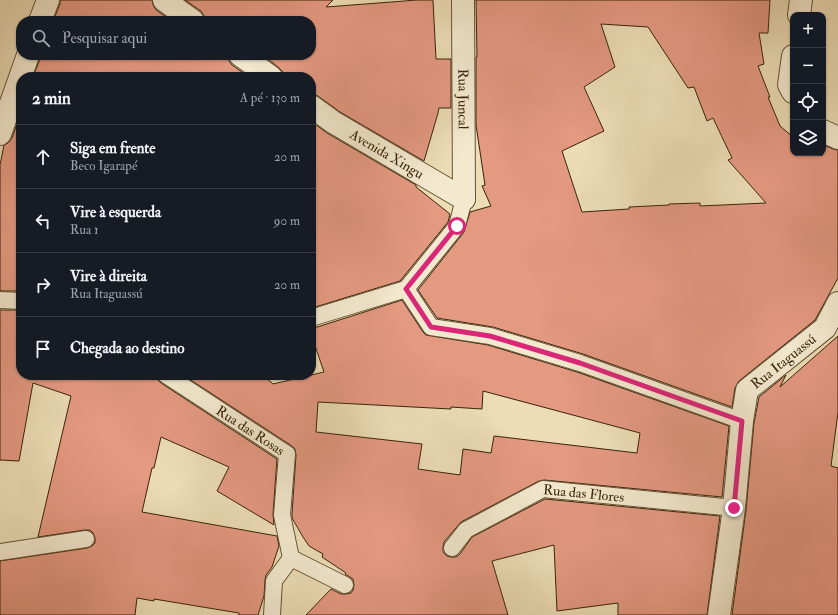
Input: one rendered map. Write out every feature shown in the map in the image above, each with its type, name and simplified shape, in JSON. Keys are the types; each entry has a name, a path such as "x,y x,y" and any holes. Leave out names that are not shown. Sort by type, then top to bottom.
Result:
{"street":[{"path":"42,16 48,0"},
{"path":"164,0 186,16"},
{"name":"Rua Juncal","path":"463,0 464,199"},
{"path":"799,12 801,0"},
{"path":"22,72 26,60"},
{"path":"247,60 263,72"},
{"path":"0,134 16,89"},
{"name":"Avenida Xingu","path":"316,110 333,122 464,199"},
{"path":"826,132 838,138"},
{"name":"Rua Itaguassú","path":"718,615 734,508 742,421 747,390 825,328 838,303"}],"lane":[{"path":"316,316 406,289 457,226 464,199"},
{"path":"406,289 431,327 490,336 580,363 742,421"},
{"path":"0,300 16,301"},
{"name":"Rua das Rosas","path":"174,380 287,454 282,515 291,558"},
{"name":"Rua das Flores","path":"452,548 466,530 543,489 734,508"},
{"path":"0,552 86,539"},
{"path":"272,615 274,582 291,558 345,585"}],"building":[{"path":"60,0 152,0 156,10 165,16 55,16"},
{"path":"185,0 333,0 326,7 433,0 436,59 451,59 451,108 439,108 424,161 340,112 316,95 316,72 283,72 269,60 316,60 316,16 204,16 201,11"},
{"path":"476,0 770,0 768,33 759,33 764,64 758,66 770,97 768,97 780,126 790,134 790,156 826,156 826,146 838,150 838,278 815,320 739,381 735,388 732,407 583,354 493,327 437,318 418,290 464,232 470,212 491,206 482,186 485,185 476,125","holes":["601,24 648,27 688,88 694,87 707,121 713,118 732,158 728,160 766,203 700,206 700,203 669,204 629,207 629,209 582,212 562,151 604,131 584,87 615,67"]},
{"path":"40,60 229,60 232,65 242,72 35,72"},
{"path":"316,125 327,133 416,185 416,187 450,214 448,222 400,281 316,307"},
{"path":"16,126 16,291 0,291 0,165 4,145 12,138"},
{"path":"402,300 426,335 488,345 577,372 729,426 722,497 544,480 539,481 461,522 444,542 443,547 443,552 447,556 456,557 460,554 472,537 545,499 720,516 707,615 618,615 618,603 557,611 554,545 492,561 508,615 306,615 331,589 341,594 346,594 351,593 354,585 353,579 322,557 323,554 309,546 292,518 296,455 295,449 191,380 269,380 273,384 290,380 316,380 316,374 324,372 316,349 316,327","holes":["483,391 640,433 637,453 494,436 491,453 463,449 460,475 418,469 422,444 316,432 318,402 451,409 451,407 482,409"]},
{"path":"0,310 16,310 16,380 158,380 277,459 273,514 274,525 217,491 229,467 161,437 142,512 277,536 279,546 272,567 266,575 264,596 258,615 239,615 239,613 154,599 154,601 137,598 135,615 0,615 0,561 87,548 95,543 95,538 90,530 38,537 71,396 33,383 19,461 0,460"},
{"path":"838,336 838,412 831,466 838,468 838,615 732,615 746,510 754,423 759,397 786,375 780,387"}],"route":[{"path":"457,226 406,289 431,327 490,336 580,363 742,421 734,508"}]}
